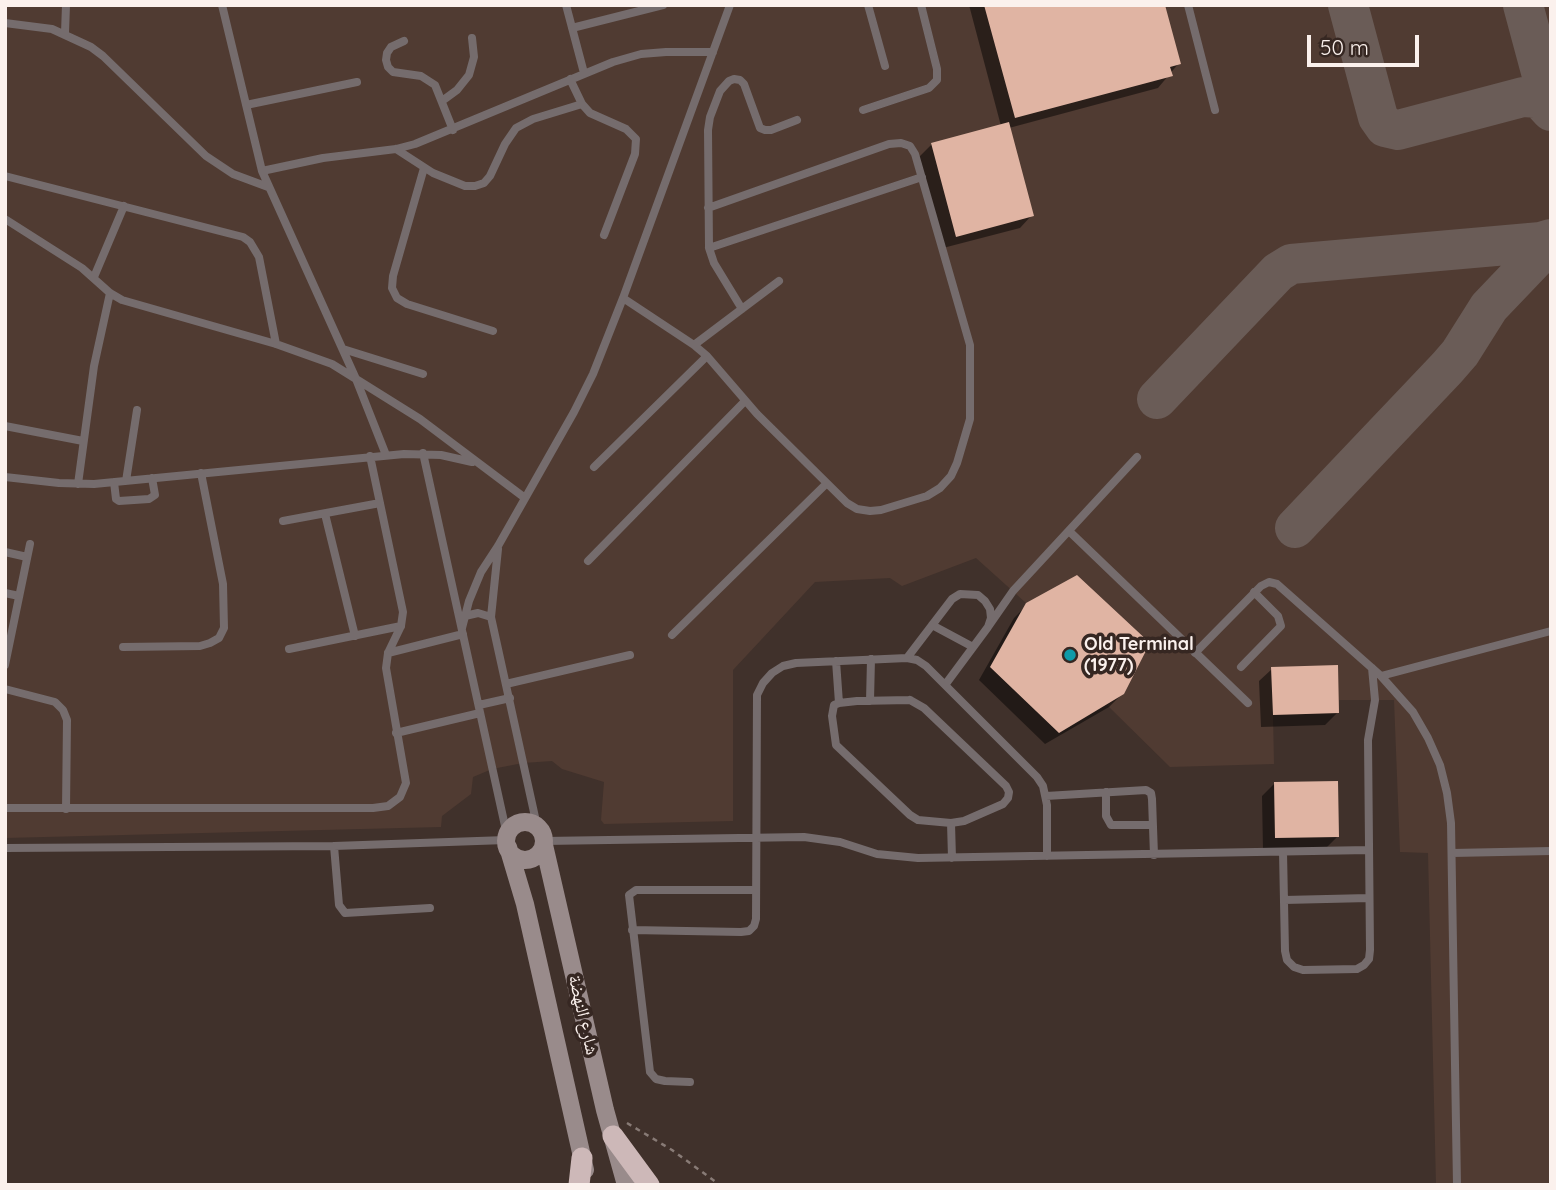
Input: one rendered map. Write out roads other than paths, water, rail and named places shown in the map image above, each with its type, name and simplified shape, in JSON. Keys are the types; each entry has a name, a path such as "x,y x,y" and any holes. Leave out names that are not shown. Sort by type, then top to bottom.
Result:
{"highway":[{"path":"612,1136 649,1185"},
{"path":"579,1185 582,1158"}],"main road":[{"path":"523,822 542,837 536,856 523,859 516,858 507,841 516,824 523,822"},
{"name":"شارع النهضة","path":"542,837 605,1110 626,1185"},
{"name":"شارع النهضة","path":"507,841 525,904 588,1185"}],"lane":[{"path":"65,33 66,5"},
{"path":"222,5 262,171 343,349 387,455"},
{"path":"566,5 584,73"},
{"path":"572,28 663,5"},
{"path":"388,653 463,631 465,616 481,572 584,393 623,298 730,5"},
{"path":"868,5 885,66"},
{"path":"863,110 929,88 937,80 937,69 921,5"},
{"path":"1188,5 1215,110"},
{"path":"5,23 38,26 65,33 103,56 218,165 233,174 268,187"},
{"path":"442,101 457,90 469,75 474,57 472,38"},
{"path":"404,41 391,47 387,53 388,67 393,72 413,74 435,85 453,130"},
{"path":"262,171 323,158 396,149 431,139 584,73 641,54 666,51 713,52"},
{"path":"570,79 582,104 595,117 626,128 636,139 635,154 604,234"},
{"path":"742,309 714,263 709,248 710,117 720,91 729,81 740,80 744,84 760,128 771,130 797,120"},
{"path":"246,105 357,82"},
{"path":"396,149 424,168 465,186 484,183 516,128 533,119 582,104"},
{"path":"623,298 707,356 745,401 825,484 847,503 870,511 905,504 940,488 950,476 968,426 971,410 970,345 922,177 910,146 901,142 889,144 708,208"},
{"path":"424,168 393,276 392,288 397,298 407,304 492,331"},
{"path":"5,176 234,234 250,242 259,257 276,344"},
{"path":"709,248 922,177"},
{"path":"94,277 124,206"},
{"path":"5,219 94,277 110,293 135,305 276,344 332,364 420,419 525,498"},
{"path":"694,345 779,281"},
{"path":"78,485 94,366 110,293"},
{"path":"343,349 423,374"},
{"path":"594,467 707,356"},
{"path":"588,561 745,401"},
{"path":"126,481 138,410"},
{"path":"5,426 83,441"},
{"path":"5,477 78,485 423,453 478,464"},
{"name":"شارع النهضة","path":"423,453 507,841"},
{"path":"5,808 373,808 388,806 400,797 406,783 386,668 388,653 401,626 403,612 370,456"},
{"path":"945,685 1013,591 1137,457"},
{"path":"123,647 200,646 219,638 224,628 223,584 201,473"},
{"path":"114,482 116,499 119,501 149,499 155,495 152,478"},
{"path":"672,635 825,484"},
{"path":"283,521 380,503"},
{"path":"325,514 355,636"},
{"path":"1069,531 1248,704"},
{"path":"5,665 30,544"},
{"name":"شارع النهضة","path":"498,546 491,617 542,837"},
{"path":"5,552 27,557"},
{"path":"1195,653 1254,593 1269,582 1277,584 1381,676 1413,712 1428,738 1440,765 1447,793 1452,853 1457,1185"},
{"path":"5,593 19,596"},
{"path":"907,658 952,599 960,594 969,593 985,601 990,609 988,627"},
{"path":"1241,667 1281,626 1278,616 1254,593"},
{"path":"465,616 478,613 491,617"},
{"path":"932,625 973,647"},
{"path":"289,649 401,626"},
{"path":"1381,676 1551,631"},
{"path":"506,684 630,655"},
{"path":"632,930 749,931 754,926 757,695 763,682 783,666 907,658 926,666 1037,777 1046,796 1047,856"},
{"path":"870,701 871,659"},
{"path":"836,661 839,703"},
{"path":"1283,852 1287,960 1294,967 1303,970 1357,969 1364,965 1369,959 1368,740 1375,700 1372,667"},
{"path":"5,689 55,702 63,710 67,720 66,809"},
{"path":"396,733 510,698"},
{"path":"910,700 917,703 1006,786 1008,798 1003,804 974,818 951,823 918,820 910,815 840,750 835,740 832,716 834,705 870,701 910,700"},
{"path":"1046,796 1146,790 1151,793 1152,799 1154,855"},
{"path":"1106,792 1106,816 1111,825 1152,825"},
{"path":"951,823 952,858"},
{"path":"542,837 822,839 898,857 952,858 1369,850"},
{"path":"5,848 334,846 507,841"},
{"path":"334,846 339,905 345,913 430,908"},
{"path":"1452,853 1551,851"},
{"path":"690,1082 656,1079 650,1072 628,899 632,891 756,890"},
{"path":"1284,900 1369,898"}],"place":[{"name":"Old Terminal (1977)","path":"1070,655"}]}
